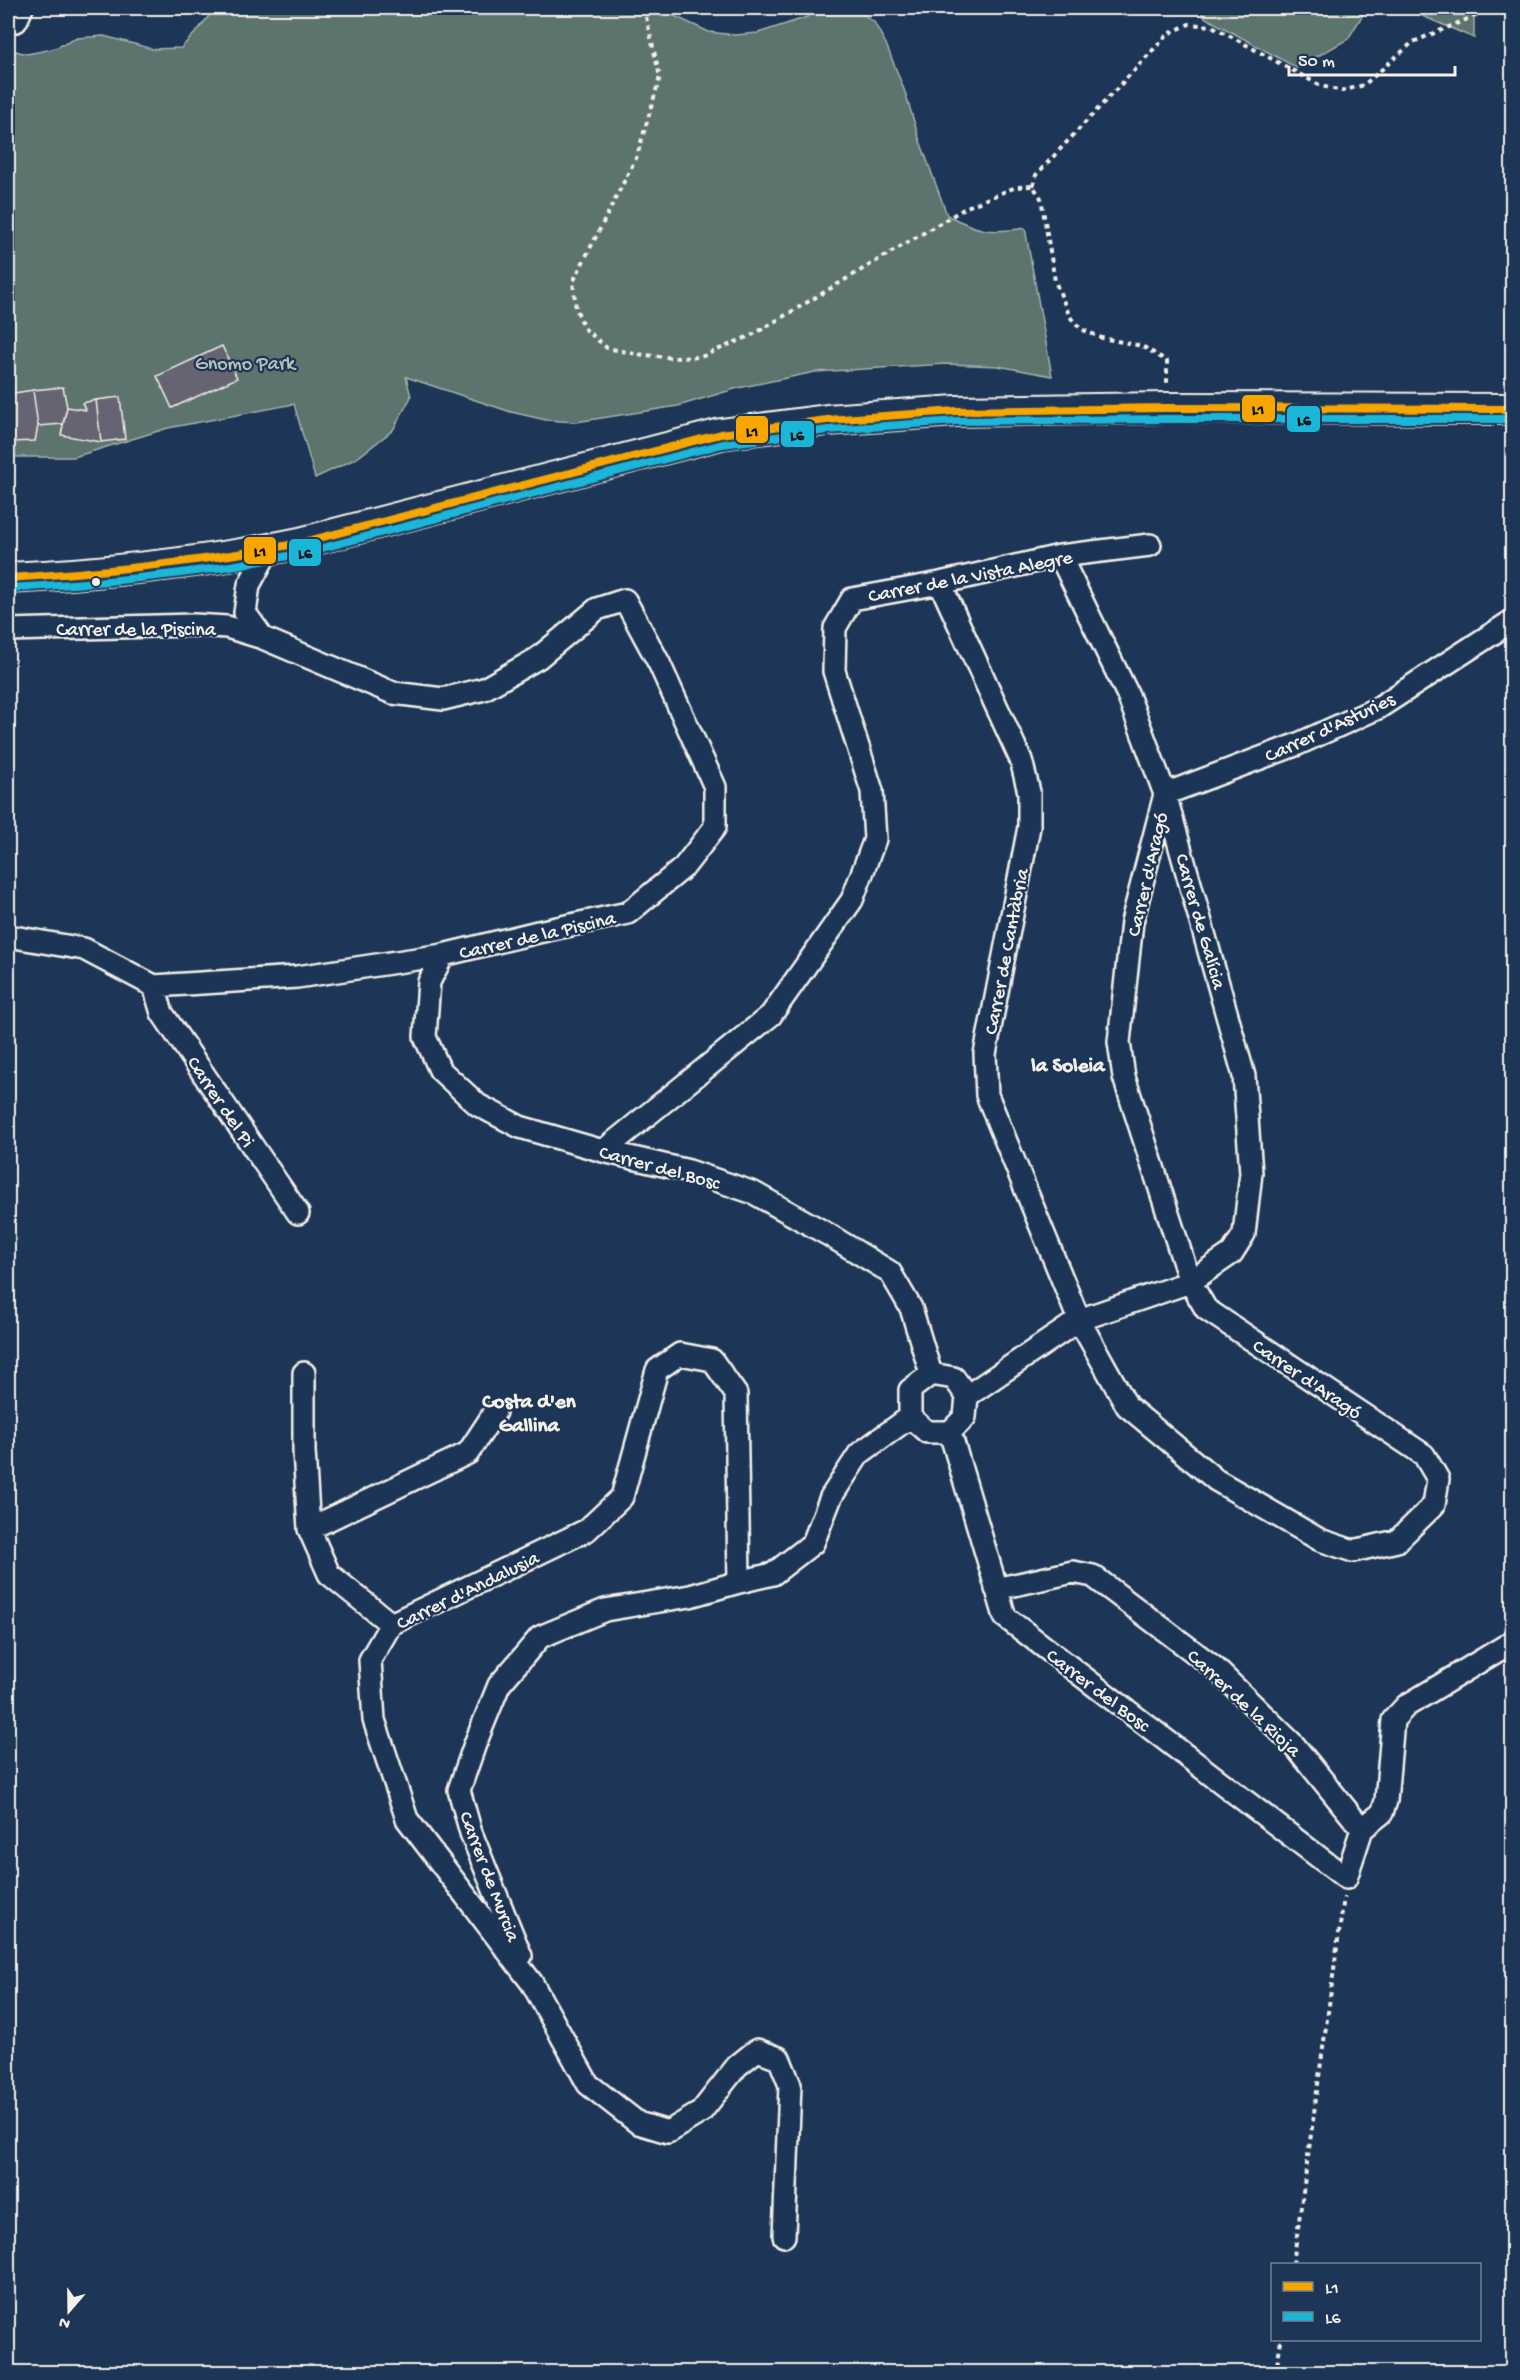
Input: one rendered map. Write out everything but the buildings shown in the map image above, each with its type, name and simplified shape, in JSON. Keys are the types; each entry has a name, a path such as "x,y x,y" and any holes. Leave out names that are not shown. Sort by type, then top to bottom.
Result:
{"main road":[{"path":"8,578 83,574 268,550 721,434 827,420 956,411 1167,408 1512,409"}],"street":[{"name":"Carrer de la Vista Alegre","path":"603,1151 771,1015 852,900 875,839 872,791 834,671 835,628 852,599 940,583 1060,556 1150,545"},
{"name":"Carrer de la Piscina","path":"263,638 245,613 249,585 268,550"},
{"name":"Carrer de Galícia","path":"967,1396 1079,1320 1190,1282 1232,1253 1244,1234 1251,1173 1245,1076 1165,794 1128,695 1060,556"},
{"name":"Carrer de Cantàbria","path":"940,583 1021,760 1029,792 1029,827 985,1054 987,1095 1079,1320"},
{"name":"Carrer de la Piscina","path":"8,630 194,625 226,627 263,638 393,693 443,699 484,689 538,658 597,609 625,600 659,663 715,787 715,827 684,867 628,913 443,955 297,977 154,986"},
{"name":"Carrer d'Asturies","path":"1165,794 1298,744 1378,708 1512,621"},
{"name":"Carrer d'Aragó","path":"1079,1320 1127,1406 1216,1480 1320,1540 1353,1551 1397,1541 1434,1505 1438,1479 1424,1455 1206,1309 1190,1282 1124,1077 1119,1042 1132,922 1165,794"},
{"path":"8,936 84,949 154,986"},
{"name":"Carrer del Bosc","path":"443,955 429,982 425,1037 440,1070 478,1105 520,1127 603,1151 689,1171 754,1193 890,1272 911,1308 931,1374"},
{"name":"Carrer del Pi","path":"154,986 162,1014 298,1213"},
{"name":"Carrer d'Andalusia","path":"739,1582 736,1394 712,1360 680,1354 657,1370 622,1497 587,1530 391,1624 370,1660 374,1720 407,1819 532,1983 588,2084 638,2123 668,2132 701,2112 737,2066 757,2050 779,2058 790,2085 784,2236"},
{"path":"304,1373 304,1451 309,1529 329,1574 391,1624"},
{"path":"931,1374 954,1378 967,1396 965,1417 950,1432 927,1432 910,1417 910,1390 931,1374"},
{"path":"309,1529 468,1453 495,1412"},
{"path":"739,1582 773,1574 813,1543 831,1497 858,1454 910,1417"},
{"name":"Carrer del Bosc","path":"950,1432 1005,1617 1346,1878"},
{"name":"Carrer de la Rioja","path":"996,1589 1073,1572 1094,1576 1215,1668 1294,1745 1362,1829"},
{"name":"Carrer de Murcia","path":"532,1983 471,1833 459,1790 499,1685 540,1637 604,1610 690,1596 739,1582"},
{"path":"1346,1878 1362,1829 1382,1813 1386,1801 1393,1720 1406,1706 1512,1642"}],"path":[{"path":"644,8 660,77 637,156 573,282 576,309 585,328 607,348 674,358 701,357 754,334 967,207 1016,187 1033,186"},
{"path":"1167,408 1167,362 1142,346 1102,338 1082,329 1070,317 1055,281 1041,198 1033,186 1036,175 1168,34 1189,24 1212,26 1321,86 1342,91 1364,85 1413,42 1494,8"},
{"path":"1293,2263 1346,1878"},
{"path":"1276,2373 1281,2341"}],"green space":[{"name":"Gnomo Park","path":"215,8 657,8 709,32 735,35 758,33 783,25 807,17 819,8 854,8 874,22 886,44 947,215 984,230 1002,231 1025,228 1052,376 998,366 946,364 815,372 738,388 678,406 576,422 546,420 511,412 406,377 411,397 393,430 357,458 315,478 294,404 168,428 74,457 8,457 8,49 27,54 53,49 77,38 104,36 153,49 181,48"},
{"path":"1199,8 1367,8 1348,39 1297,68 1204,17"},
{"path":"1404,8 1474,8 1474,38"}],"transit line":[{"name":"L1","path":"8,578 154,565 227,556 300,543 721,434 827,420 956,411 1167,408 1512,409"},
{"name":"L6","path":"9,588 156,576 303,553 723,444 828,430 956,421 1512,419"}],"district":[{"name":"la Soleia","path":"1068,1064"},
{"name":"Costa d'en Gallina","path":"529,1412"}]}
